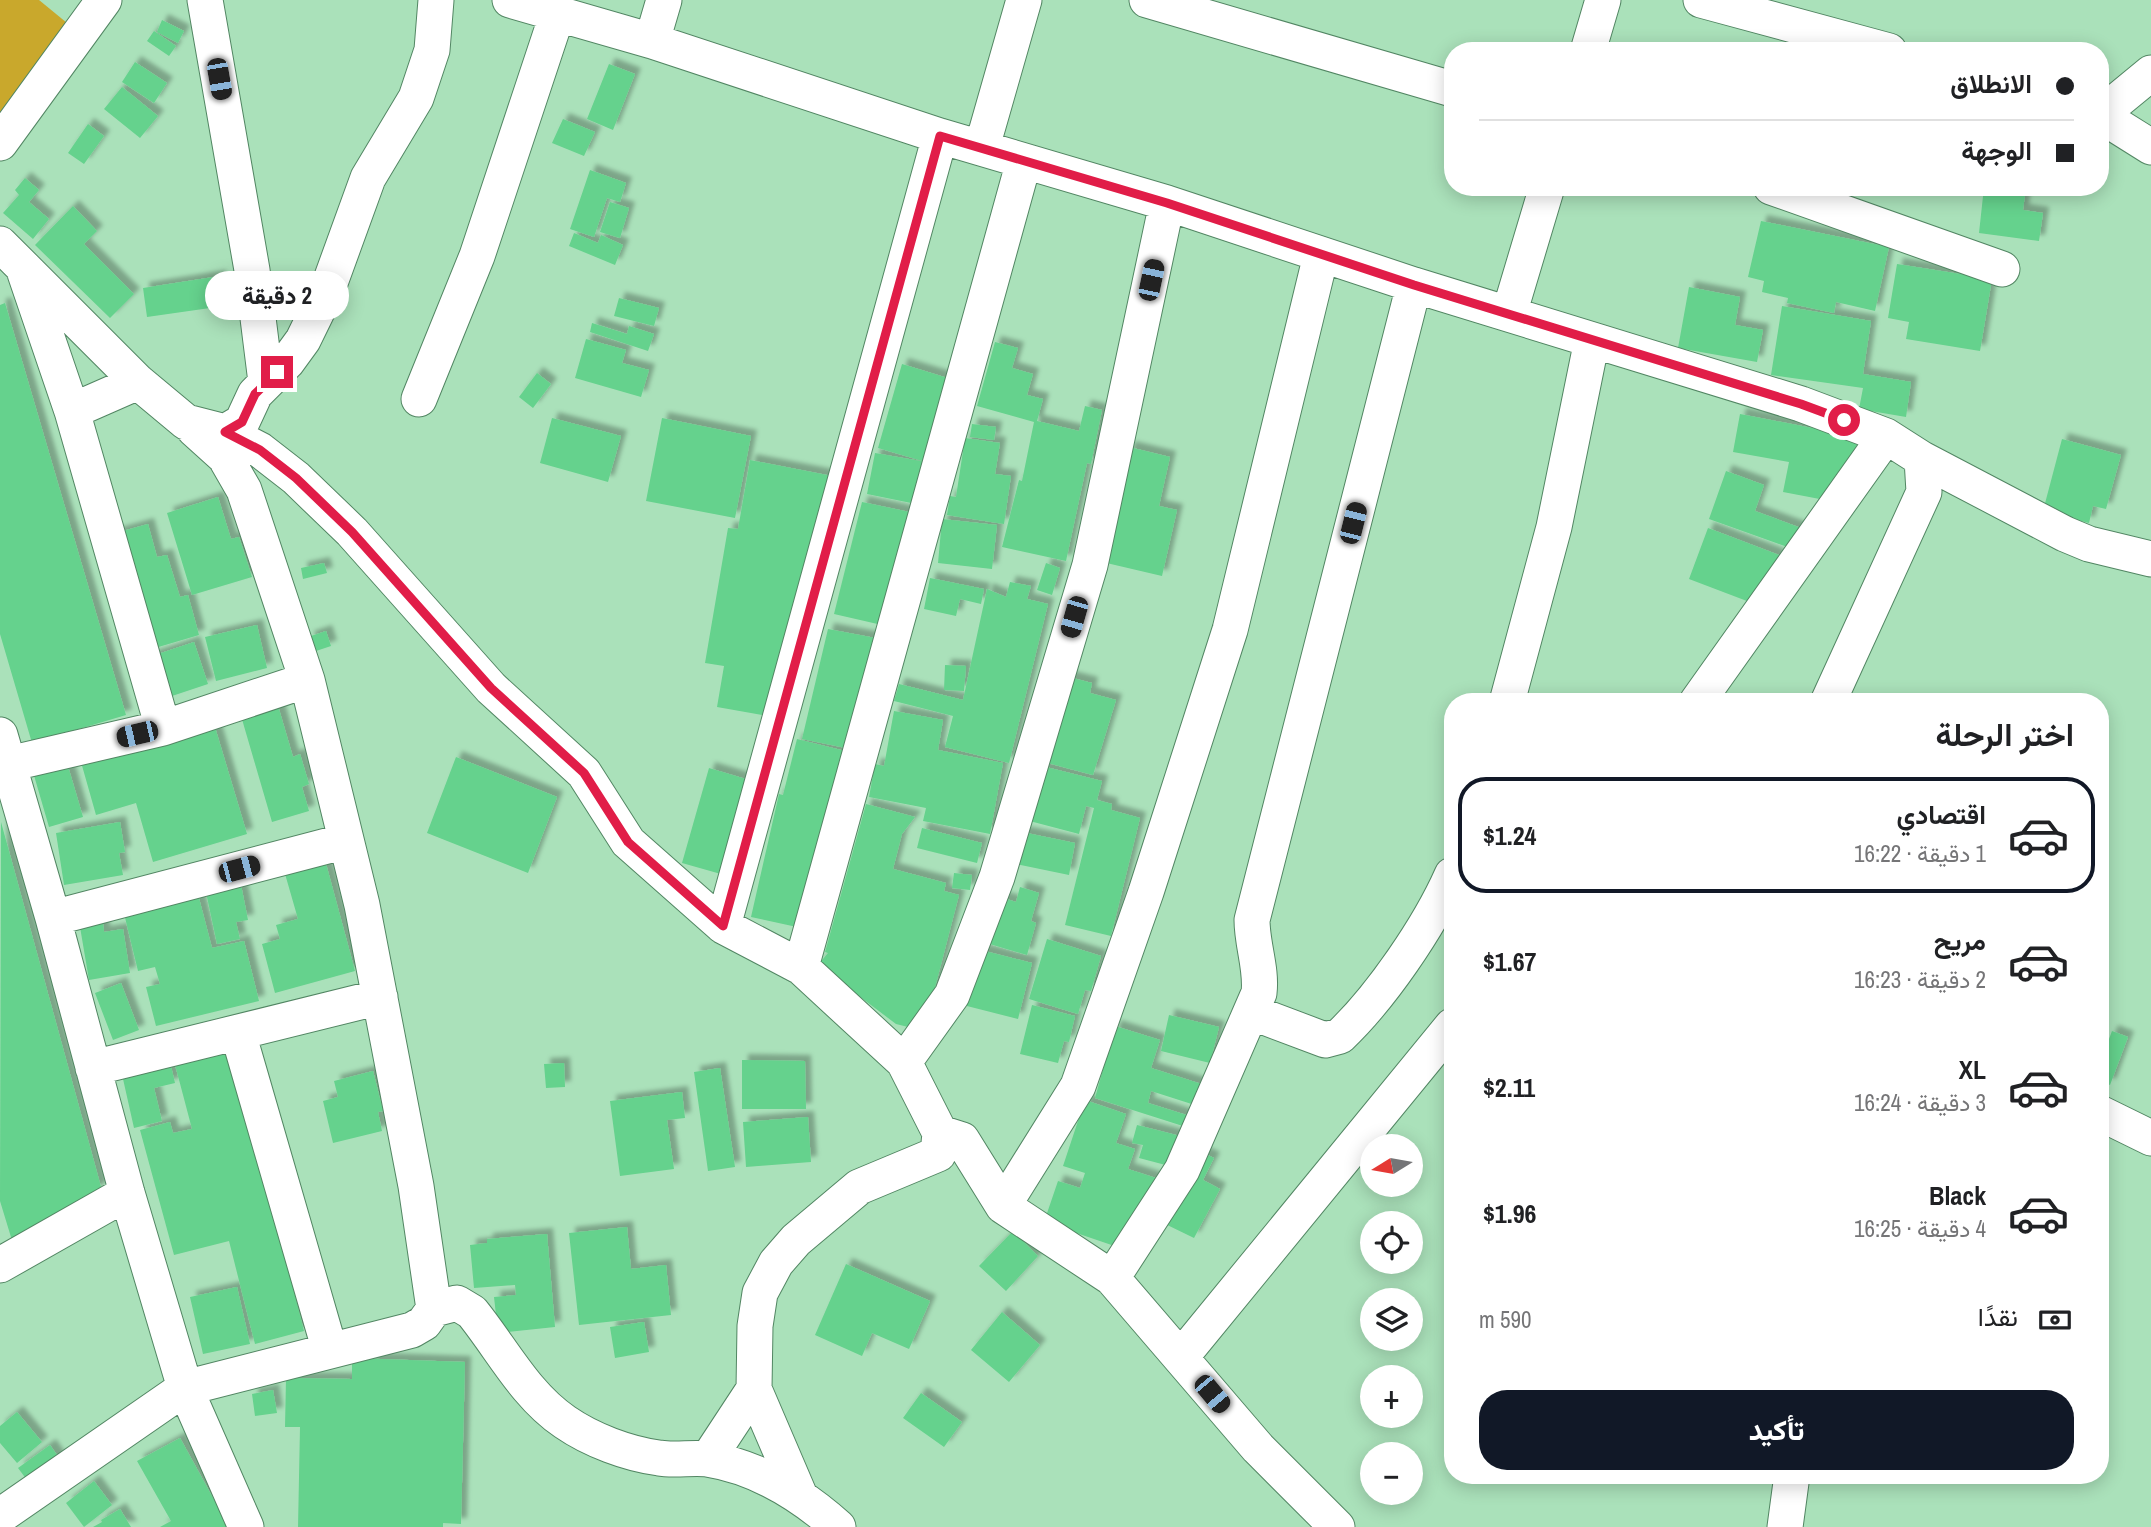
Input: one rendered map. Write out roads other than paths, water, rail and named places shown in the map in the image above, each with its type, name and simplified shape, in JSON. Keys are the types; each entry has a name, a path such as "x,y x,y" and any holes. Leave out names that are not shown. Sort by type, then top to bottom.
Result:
{"street":[{"path":"0,143 104,0"},
{"path":"205,0 252,271 266,382"},
{"path":"225,432 242,422 247,408 266,382 287,362 303,340 327,291 368,178 416,98 432,50 436,0"},
{"path":"510,0 652,41 940,136 1167,203 1414,285 1801,404 1886,436 1922,459 2065,534 2089,544 2151,559"},
{"path":"652,41 664,0"},
{"path":"982,147 1024,0"},
{"path":"1147,0 1444,87"},
{"path":"1591,42 1603,0"},
{"path":"1701,0 1856,42"},
{"path":"419,399 477,256 557,15"},
{"path":"2109,108 2151,73"},
{"path":"2109,120 2151,146"},
{"path":"723,926 940,136"},
{"path":"801,967 1024,161"},
{"path":"1509,314 1544,196"},
{"path":"1796,196 2002,269"},
{"path":"904,1062 952,995 1001,863 1090,565 1167,203"},
{"path":"1003,1206 1078,1086 1146,892 1230,630 1321,255"},
{"path":"0,1516 185,1388 412,1330 424,1323 433,1309 416,1186 380,997 345,841 307,680 244,490 225,457 138,382 8,262"},
{"path":"8,262 72,411 163,727"},
{"path":"1112,1278 1182,1170 1251,1012 1261,981 1252,940 1252,920 1414,285"},
{"path":"1509,693 1554,527 1592,340"},
{"path":"72,411 138,382"},
{"path":"186,422 225,432 260,450 296,478 352,532 491,688 584,773 628,842 723,926 801,967 904,1062 940,1133 938,1154 876,1178 859,1188 796,1240 776,1263 760,1293 755,1326 754,1390 799,1494"},
{"path":"1703,693 1886,436"},
{"path":"1832,693 1924,492 1922,459"},
{"path":"246,1527 185,1388 127,1194 53,918 2,755 163,727 307,680"},
{"path":"53,918 345,841"},
{"path":"1251,1012 1325,1040 1340,1036 1413,943 1444,894"},
{"path":"93,1068 380,997"},
{"path":"238,1033 330,1351"},
{"path":"1181,1357 1444,1036"},
{"path":"2109,1117 2151,1138"},
{"path":"940,1133 962,1140 1003,1206 1112,1278 1258,1448 1337,1527"},
{"path":"0,1265 127,1194"},
{"path":"433,1309 457,1303 472,1312 542,1403 565,1423 623,1450 660,1459 708,1459 774,1480 799,1494 838,1527"},
{"path":"708,1459 754,1390"},
{"path":"1784,1527 1791,1484"}]}
